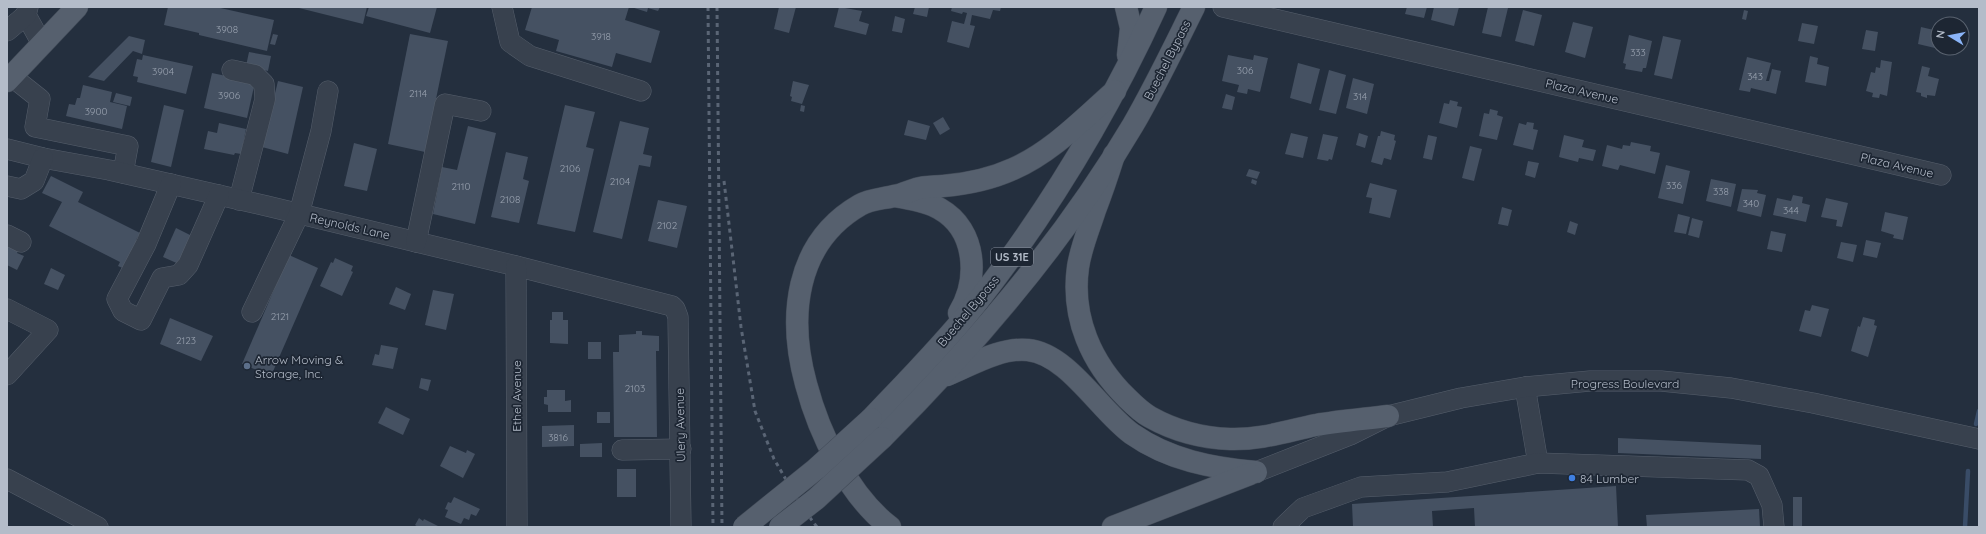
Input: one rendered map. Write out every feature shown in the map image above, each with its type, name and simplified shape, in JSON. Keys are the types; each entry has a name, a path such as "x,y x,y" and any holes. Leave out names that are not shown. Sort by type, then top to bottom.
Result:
{"main road":[{"path":"9,78 77,7"},
{"path":"890,527 870,510 858,495 841,467 818,420 810,399 802,369 797,326 797,307 799,290 810,259 825,234 835,224 860,205 874,200 895,196 918,188 969,183 1013,169 1056,143 1120,82 1131,40 1129,16 1126,7"},
{"name":"Buechel Bypass","path":"780,527 816,499 876,428 937,349 977,302 1038,219 1067,175 1120,82 1156,7"},
{"name":"Buechel Bypass","path":"744,527 816,469 876,428 942,377 985,328 1052,243 1114,156 1155,85 1194,7"},
{"path":"1114,156 1084,237 1076,287 1081,325 1094,356 1118,389 1134,405 1149,416 1189,434 1208,438 1231,439 1252,439 1317,425 1388,416"},
{"path":"895,196 939,208 959,226 969,245 972,268 969,291 962,308 937,349"},
{"path":"942,377 1004,352 1016,349 1038,352 1047,355 1063,367 1120,425 1147,443 1178,458 1193,463 1211,467 1256,472"},
{"path":"1114,527 1256,472"}],"street":[{"path":"502,7 510,42 530,56 641,91"},
{"name":"Plaza Avenue","path":"1223,7 1941,176"},
{"path":"7,31 27,11 42,44"},
{"path":"232,70 255,75 264,84 265,99 239,200"},
{"path":"9,78 40,99 35,127 128,146 123,173"},
{"path":"252,312 299,214 320,131 328,91"},
{"path":"416,242 445,104 481,111"},
{"name":"Reynolds Lane","path":"7,149 219,195 662,302 676,309 678,324"},
{"path":"7,186 21,189 34,181 43,158"},
{"path":"171,184 146,244 117,298 123,311 141,320 162,278 179,275 188,265 219,195"},
{"name":"Ethel Avenue","path":"516,266 517,527"},
{"path":"7,309 48,330 7,375"},
{"name":"Ulery Avenue","path":"678,324 681,527"},
{"name":"Progress Boulevard","path":"1256,472 1350,435 1388,416 1461,398 1526,386 1590,381 1661,381 1730,388 1813,403 1979,439"},
{"path":"1526,386 1538,462"},
{"path":"622,450 680,449"},
{"path":"1282,527 1303,508 1361,487 1448,482 1538,462 1748,470 1759,476 1772,505 1774,527"},
{"path":"7,479 98,527"}],"building":[{"path":"168,7 216,7 274,20 267,51 164,25"},
{"path":"295,7 367,7 363,24"},
{"path":"369,7 437,7 430,33 366,16"},
{"path":"532,7 629,7 625,20 660,31 651,63 616,53 612,67 556,51 559,40 525,30"},
{"path":"631,7 660,7 658,11 648,8 647,12"},
{"path":"779,7 796,7 789,33 774,29"},
{"path":"839,7 862,11 859,21 869,24 866,35 834,27"},
{"path":"915,7 929,7 927,17 913,14"},
{"path":"952,7 1001,7 1000,11 993,10 990,19 972,15 970,25 975,26 969,48 947,42 952,21 964,24 967,13 963,12 962,14 951,11"},
{"path":"1407,7 1427,7 1424,18 1405,14"},
{"path":"1434,7 1459,7 1454,26 1431,20"},
{"path":"1488,7 1508,8 1501,37 1482,33"},
{"path":"1523,10 1542,15 1534,46 1515,41"},
{"path":"1744,10 1748,11 1746,20 1742,19"},
{"path":"895,16 905,19 902,33 892,31"},
{"path":"1573,22 1593,27 1585,58 1565,52"},
{"path":"1802,23 1818,26 1814,44 1798,41"},
{"path":"1921,27 1930,29 1930,47 1918,44"},
{"path":"1866,30 1878,32 1875,51 1862,49"},
{"path":"273,34 278,35 275,45 270,44"},
{"path":"410,34 448,41 425,152 388,144"},
{"path":"1629,35 1652,41 1646,68 1643,68 1642,72 1625,69 1626,64 1623,63"},
{"path":"129,36 145,40 142,54 133,51 104,81 88,77"},
{"path":"1663,36 1681,40 1672,79 1654,75"},
{"path":"249,52 271,56 268,71 246,66"},
{"path":"143,55 193,66 186,94 137,82 138,77 133,76 137,59 142,60"},
{"path":"1228,55 1253,60 1254,55 1268,58 1260,92 1248,89 1247,94 1237,92 1239,85 1222,81"},
{"path":"1810,56 1818,58 1817,64 1829,67 1826,86 1805,82"},
{"path":"1747,57 1771,63 1766,81 1769,81 1772,69 1781,71 1776,94 1751,88 1750,92 1739,90"},
{"path":"1881,60 1892,62 1887,96 1880,94 1879,98 1872,97 1873,93 1866,91 1871,72 1875,73 1876,67 1880,68"},
{"path":"1298,63 1320,69 1311,104 1290,98"},
{"path":"1922,66 1930,68 1928,76 1939,79 1935,96 1927,95 1927,98 1921,96 1921,93 1916,92"},
{"path":"1329,70 1346,75 1336,114 1319,110"},
{"path":"212,73 255,82 247,118 204,108"},
{"path":"1353,78 1374,84 1367,114 1346,108"},
{"path":"278,81 303,87 288,154 262,147"},
{"path":"793,81 809,85 802,104 791,101 792,97 790,96"},
{"path":"83,85 112,92 110,102 127,106 122,129 66,116 69,104 75,105 77,98 80,98"},
{"path":"116,93 132,97 130,106 113,102"},
{"path":"1226,94 1235,97 1232,110 1222,108"},
{"path":"1450,100 1458,102 1457,106 1462,107 1457,128 1439,123 1444,103 1449,104"},
{"path":"164,105 184,110 171,167 151,162"},
{"path":"565,105 595,112 586,147 594,149 575,232 537,224"},
{"path":"801,105 805,106 804,112 800,111"},
{"path":"1490,109 1498,111 1497,115 1503,117 1497,140 1479,136 1484,113 1489,114"},
{"path":"943,117 950,129 940,135 933,123"},
{"path":"908,120 930,126 926,140 904,135"},
{"path":"620,121 649,128 643,154 652,156 650,167 639,165 622,239 593,232"},
{"path":"1527,122 1534,123 1533,129 1538,130 1533,150 1513,145 1519,123 1526,125"},
{"path":"219,123 246,129 241,154 235,153 234,155 204,149 208,131 217,133"},
{"path":"468,126 496,133 475,224 433,214 442,167 457,170"},
{"path":"1381,131 1395,135 1394,140 1396,141 1391,160 1384,158 1382,165 1371,162 1378,136 1380,136"},
{"path":"1291,133 1308,137 1303,158 1285,154"},
{"path":"1359,133 1368,136 1365,148 1356,145"},
{"path":"1323,134 1338,137 1332,160 1329,159 1328,161 1317,159"},
{"path":"1428,135 1437,137 1432,160 1423,158"},
{"path":"1564,135 1584,140 1582,147 1596,150 1593,161 1579,158 1578,162 1559,157"},
{"path":"1631,142 1651,146 1650,151 1660,153 1655,174 1620,165 1618,170 1602,166 1607,145 1622,149 1623,145 1630,146"},
{"path":"354,143 377,149 367,191 344,186"},
{"path":"1470,146 1482,149 1474,181 1462,178"},
{"path":"506,152 528,157 523,179 529,181 519,223 491,217"},
{"path":"1528,161 1539,163 1535,178 1525,175"},
{"path":"1666,165 1690,171 1683,204 1658,198"},
{"path":"1249,169 1260,172 1257,179 1246,176"},
{"path":"51,176 83,192 78,202 140,233 136,240 141,243 127,270 118,266 120,262 49,226 62,202 42,193"},
{"path":"1252,179 1257,181 1256,185 1251,183"},
{"path":"1711,179 1736,184 1731,207 1706,201"},
{"path":"1370,183 1397,190 1390,218 1369,213 1372,198 1366,197"},
{"path":"1742,189 1758,190 1757,193 1766,195 1761,217 1737,211"},
{"path":"1793,195 1803,197 1802,203 1810,205 1806,222 1773,215 1777,198 1791,201"},
{"path":"1826,198 1848,203 1842,227 1836,226 1837,220 1821,217"},
{"path":"658,200 687,206 677,248 648,241"},
{"path":"1502,207 1512,210 1508,226 1498,224"},
{"path":"1885,212 1908,217 1903,240 1893,238 1894,235 1881,231"},
{"path":"1678,214 1690,217 1686,234 1674,232"},
{"path":"1692,218 1703,221 1699,238 1688,235"},
{"path":"1570,221 1578,224 1575,235 1567,232"},
{"path":"176,228 194,237 181,265 163,257"},
{"path":"1771,231 1786,234 1782,252 1767,249"},
{"path":"7,239 21,246 17,253 24,256 17,270 7,265"},
{"path":"1866,240 1881,243 1877,258 1863,255"},
{"path":"1841,242 1857,245 1853,262 1837,258"},
{"path":"289,255 318,268 271,376 242,364"},
{"path":"335,258 353,266 351,271 353,272 342,296 320,286 331,262 333,263"},
{"path":"51,268 65,275 58,290 44,284"},
{"path":"396,287 411,294 405,310 389,304"},
{"path":"433,290 454,294 446,330 425,325"},
{"path":"1812,305 1829,309 1821,337 1799,331 1805,310 1810,311"},
{"path":"552,312 563,312 563,320 568,320 568,344 550,343 550,320 552,320"},
{"path":"1863,317 1875,320 1874,325 1877,326 1868,357 1851,351 1858,326 1860,327"},
{"path":"170,318 213,336 201,361 160,344"},
{"path":"636,331 642,331 642,335 659,336 659,351 656,351 657,437 614,437 613,352 619,352 619,335 636,334"},
{"path":"588,342 601,342 601,359 588,359"},
{"path":"381,345 398,348 393,369 372,365 375,354 379,355"},
{"path":"421,378 431,380 428,391 419,388"},
{"path":"547,390 565,390 565,401 571,400 571,412 548,412 548,405 544,404 544,397 547,397"},
{"path":"386,407 410,419 403,435 378,423"},
{"path":"597,412 610,412 610,423 597,423"},
{"path":"574,425 574,446 542,447 542,426"},
{"path":"1618,438 1761,445 1761,459 1618,453"},
{"path":"602,443 602,457 580,457 580,444"},
{"path":"450,446 466,453 467,450 475,454 463,478 440,466"},
{"path":"617,469 636,469 636,497 617,497"},
{"path":"1616,486 1618,527 1475,527 1474,508 1432,511 1433,527 1353,527 1352,504"},
{"path":"454,497 480,509 476,516 471,514 469,520 464,518 461,524 445,517 448,510 445,509 448,502 451,503"},
{"path":"1793,497 1802,497 1802,527 1793,527"},
{"path":"1759,509 1760,527 1647,527 1646,515"},
{"path":"419,518 440,527 418,527 415,525"}],"waterway":[{"path":"1976,424 1979,411"},
{"path":"1965,527 1968,471"}],"railway":[{"path":"708,7 713,527"},
{"path":"717,7 722,527"},
{"path":"724,181 741,327 755,411 774,459 802,507 817,527"}],"place":[{"name":"Arrow Moving & Storage, Inc.","path":"247,366"},
{"name":"84 Lumber","path":"1572,478"}]}
